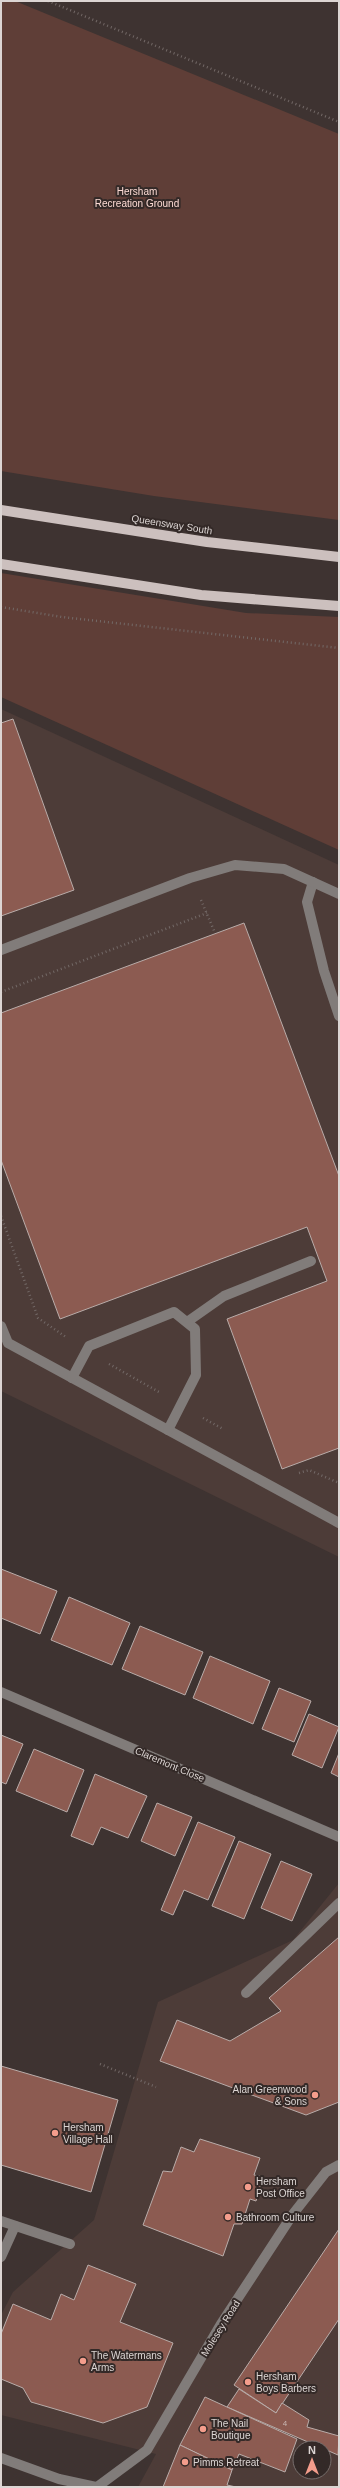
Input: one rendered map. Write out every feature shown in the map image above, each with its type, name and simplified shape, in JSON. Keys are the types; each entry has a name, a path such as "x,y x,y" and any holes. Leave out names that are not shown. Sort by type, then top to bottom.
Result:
{"main road":[{"name":"Queensway South","path":"1,510 207,542 339,557"},
{"path":"1,564 201,595 339,606"}],"street":[{"path":"1,950 190,878 235,865 284,869 339,894"},
{"path":"313,882 306,902 324,971 339,1016"},
{"path":"186,1322 224,1296 311,1262"},
{"path":"72,1378 89,1346 174,1312 195,1329 196,1375 168,1430"},
{"path":"1,1326 8,1343 339,1523"},
{"name":"Claremont Close","path":"1,1692 339,1837"},
{"path":"246,1993 339,1903"},
{"name":"Molesey Road","path":"96,2487 146,2450 222,2324 292,2214 326,2172 339,2165"},
{"path":"1,2221 70,2244"},
{"path":"1,2257 15,2226"},
{"path":"1,2458 59,2478 96,2487"}],"path":[{"path":"48,1 339,122"},
{"path":"1,607 62,617 339,648"},
{"path":"207,895 199,897 215,933"},
{"path":"1,992 207,913"},
{"path":"1,1216 38,1318 86,1351 229,1432"},
{"path":"296,1473 309,1470 339,1483"},
{"path":"100,2064 156,2087"}],"shaded area":[{"path":"1,709 339,865 339,1557 1,1391"},
{"path":"339,1883 339,2487 138,2487 156,2454 1,2415 1,2315 13,2292 94,2220 158,2002 293,1940"}],"green space":[{"name":"Hersham Recreation Ground","path":"1,1 15,1 339,134 339,520 154,496 1,471"},
{"path":"1,573 246,613 339,617 339,850 1,697"}],"building":[{"path":"13,719 74,890 1,916 1,723"},
{"path":"244,923 339,1176 339,1448 282,1469 227,1319 327,1281 307,1227 60,1319 1,1160 1,1013"},
{"path":"1,1569 57,1591 40,1634 1,1618"},
{"path":"69,1597 130,1623 112,1665 51,1640"},
{"path":"140,1626 203,1652 185,1695 122,1669"},
{"path":"210,1656 270,1681 253,1724 193,1698"},
{"path":"279,1688 311,1701 294,1742 262,1729"},
{"path":"309,1714 339,1727 322,1768 292,1755"},
{"path":"1,1735 23,1744 6,1784 1,1782"},
{"path":"34,1749 84,1770 67,1812 16,1791"},
{"path":"339,1753 339,1777 331,1773"},
{"path":"95,1774 147,1796 128,1838 101,1827 93,1845 71,1836"},
{"path":"157,1803 192,1817 175,1856 141,1841"},
{"path":"198,1822 235,1837 208,1900 184,1890 173,1915 161,1910"},
{"path":"239,1841 271,1854 244,1919 212,1906"},
{"path":"281,1861 312,1874 292,1921 261,1908"},
{"path":"339,1937 339,2102 306,2115 160,2061 177,2020 230,2041 281,2011 269,1998"},
{"name":"Hersham Village Hall","path":"1,2066 118,2100 91,2192 1,2165"},
{"path":"200,2139 260,2158 254,2175 263,2177 256,2201 250,2199 242,2224 234,2224 223,2256 143,2225 163,2171 172,2172 181,2147 194,2152"},
{"path":"339,2229 339,2319 276,2413 234,2385"},
{"name":"The Watermans Arms","path":"88,2265 136,2284 120,2322 173,2343 147,2407 103,2423 31,2402 23,2388 1,2379 1,2334 13,2304 51,2320 61,2294 74,2300"},
{"path":"239,2389 276,2413 282,2403 309,2420 307,2427 339,2436 338,2455 332,2452 332,2440 303,2440 227,2407"},
{"path":"205,2397 297,2439 292,2440 292,2453 285,2472 239,2454 232,2470 180,2445"},
{"path":"180,2445 232,2470 227,2485 236,2487 163,2487"}],"place":[{"name":"Alan Greenwood & Sons","path":"315,2095"},
{"name":"Hersham Village Hall","path":"55,2133"},
{"name":"Hersham Post Office","path":"248,2187"},
{"name":"Bathroom Culture","path":"228,2217"},
{"name":"The Watermans Arms","path":"83,2361"},
{"name":"Hersham Boys Barbers","path":"248,2382"},
{"name":"The Nail Boutique","path":"203,2429"},
{"name":"Pimms Retreat","path":"185,2462"}]}
